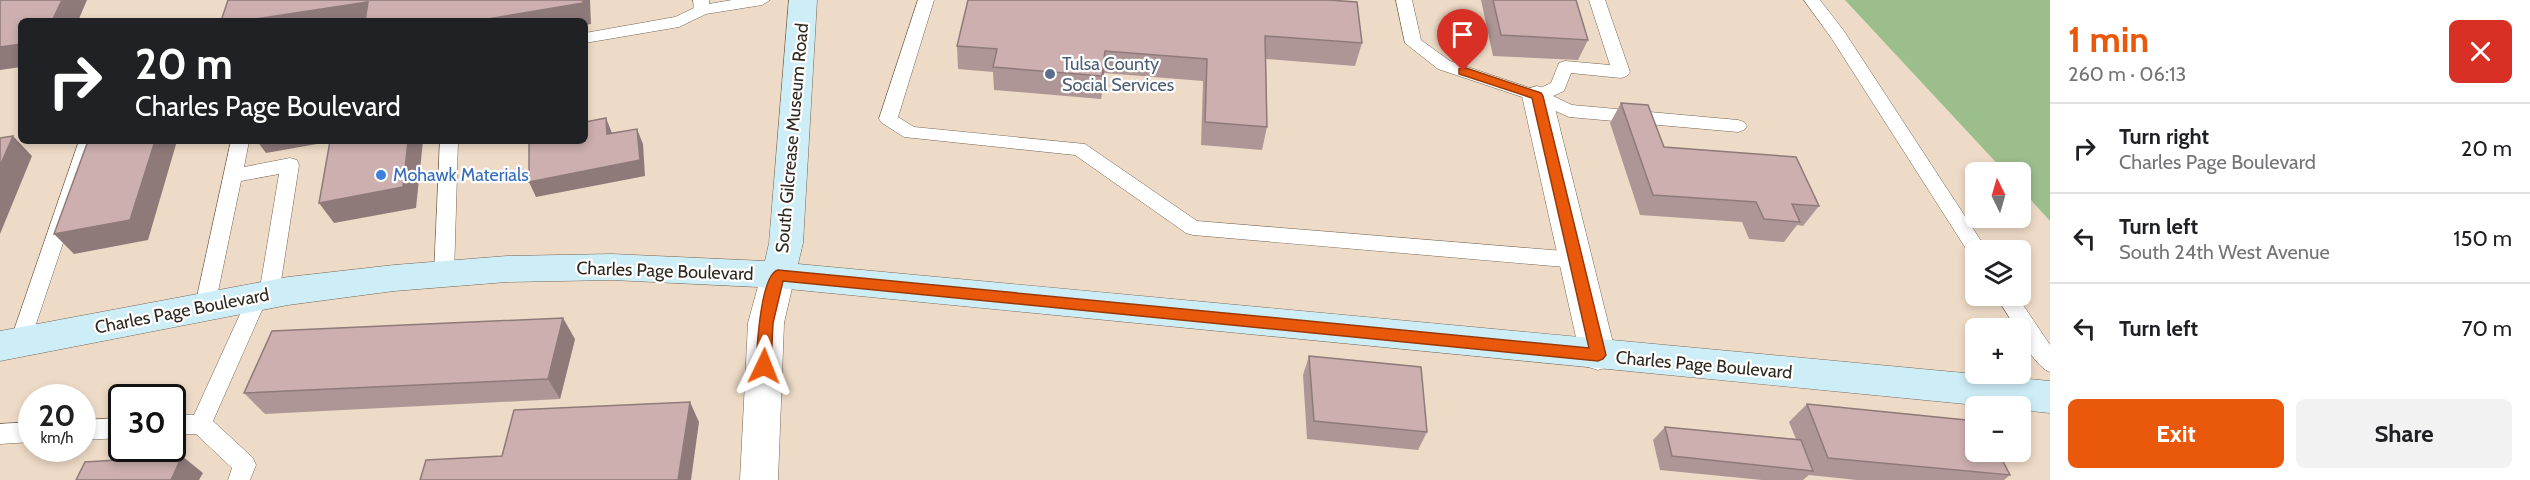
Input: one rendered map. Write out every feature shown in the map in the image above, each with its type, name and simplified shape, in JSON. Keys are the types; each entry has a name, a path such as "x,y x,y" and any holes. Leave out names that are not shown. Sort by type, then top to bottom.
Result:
{"main road":[{"name":"South Gilcrease Museum Road","path":"778,275 786,243 802,0"},
{"name":"Charles Page Boulevard","path":"10,344 264,295 444,274 507,269 612,267 778,275 2050,397"}],"street":[{"path":"1537,96 1598,355"},
{"path":"759,480 766,323 778,275"}],"lane":[{"path":"588,37 679,22 701,5 762,0"},
{"path":"926,0 888,119 910,133 1079,149 1193,228 1576,260"},
{"path":"1404,0 1413,43 1444,65 1537,96 1569,111 1738,126"},
{"path":"1537,96 1558,87 1565,67 1621,72 1597,0"},
{"path":"1812,0 1838,35 1971,240"},
{"path":"10,344 87,144"},
{"path":"205,306 239,144"},
{"path":"444,274 449,144"},
{"path":"201,424 264,295 290,165 232,176"},
{"path":"2013,306 2050,363"},
{"path":"186,425 201,424 245,465 239,480"},
{"path":"0,434 18,433"}],"green space":[{"path":"1845,0 2050,0 2050,221 2031,200 2031,162 1996,162"}],"building":[{"path":"0,0 62,0 53,18 18,18 18,44 0,47"},
{"path":"228,0 583,0 583,3 494,18 365,18 368,2 263,18 222,18"},
{"name":"Tulsa County Social Services","path":"968,0 1329,0 1357,2 1362,43 1265,36 1267,127 1205,122 1207,59 1105,51 1102,76 993,67 997,49 957,46"},
{"path":"1493,0 1576,0 1588,40 1501,35"},
{"path":"1621,103 1648,105 1664,147 1796,157 1819,206 1792,204 1800,222 1764,219 1756,202 1653,195"},
{"path":"606,118 607,134 637,129 640,160 529,182 529,144 588,144 588,121"},
{"path":"13,136 0,166 0,138"},
{"path":"87,144 154,144 130,220 54,234"},
{"path":"329,144 408,144 403,187 319,203"},
{"path":"563,318 548,379 244,393 272,331"},
{"path":"1309,356 1421,367 1427,432 1314,421"},
{"path":"690,402 678,480 420,480 426,460 502,456 514,410"},
{"path":"1807,404 1965,420 1965,462 2003,462 2010,475 1828,458"},
{"path":"1665,427 1801,440 1813,471 1672,456"},
{"path":"85,462 179,462 171,480 76,480"}],"place":[{"name":"Tulsa County Social Services","path":"1050,74"},
{"name":"Mohawk Materials","path":"381,175"}],"route":[{"path":"764,366 766,323 778,275 1598,355 1537,96 1463,71"}]}
